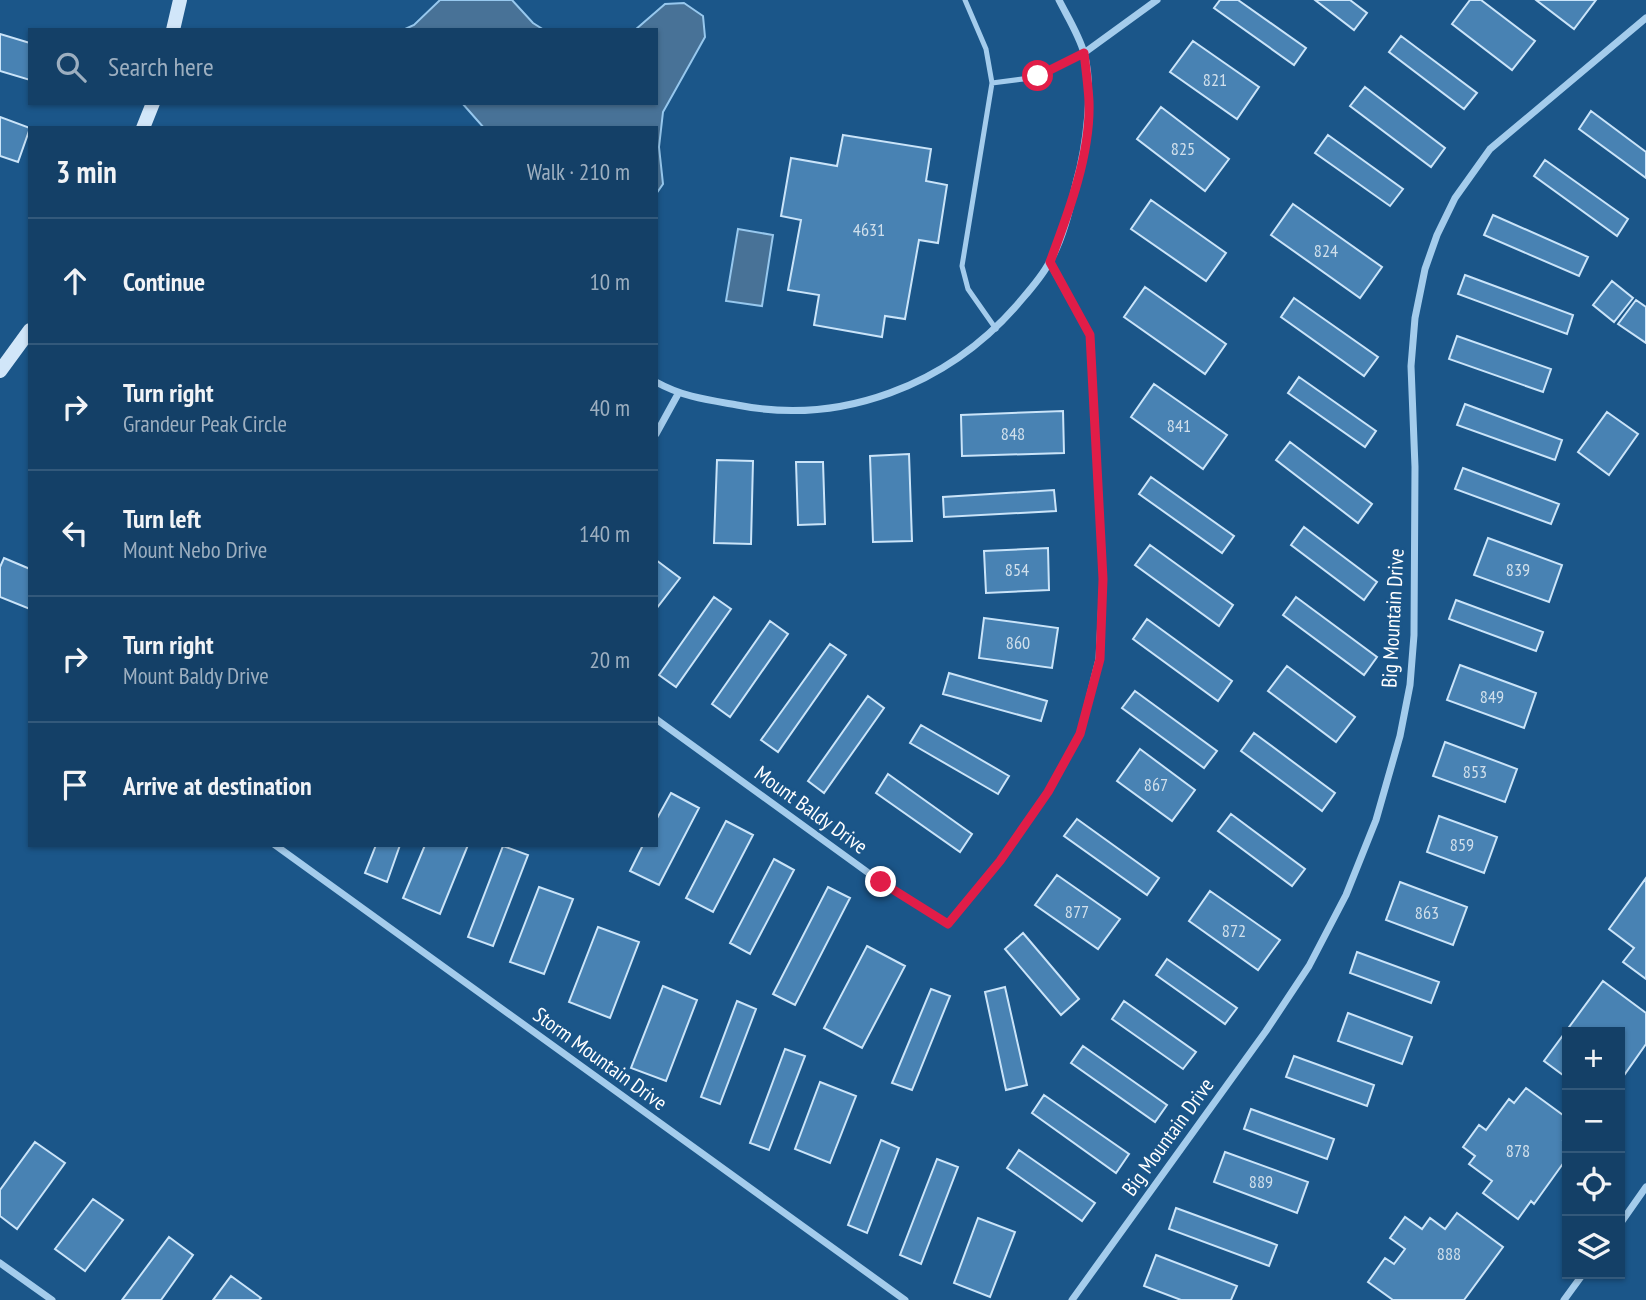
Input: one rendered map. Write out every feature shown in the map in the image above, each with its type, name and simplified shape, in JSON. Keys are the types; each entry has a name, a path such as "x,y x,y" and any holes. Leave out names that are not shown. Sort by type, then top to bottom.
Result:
{"street":[{"path":"173,28 180,0"},
{"path":"658,383 678,394 757,409 799,411 840,408 882,397 923,379 960,357 996,329 1050,262 1069,213 1083,161 1089,103 1084,53 1059,0"},
{"path":"1084,53 1157,0"},
{"name":"Big Mountain Drive","path":"1072,1300 1266,1031 1309,965 1346,895 1376,820 1400,736 1410,685 1414,635 1415,495 1410,366 1424,270 1437,235 1455,198 1490,149 1646,18"},
{"path":"145,126 152,105"},
{"name":"Mount Baldy Drive","path":"658,720 881,882 948,924 1000,861 1048,792 1080,734 1100,659 1103,579 1090,335 1050,262"},
{"path":"0,371 28,333"},
{"path":"658,430 678,394"},
{"name":"Storm Mountain Drive","path":"278,847 905,1300"},
{"path":"1625,1217 1646,1187"},
{"path":"0,1263 52,1300"},
{"path":"1564,1300 1579,1279"}],"lane":[{"path":"965,0 986,49 992,83 962,267 968,289 996,329"},
{"path":"992,83 1038,76 1084,53"}],"water":[{"path":"440,0 512,0 541,28 407,28"},
{"path":"684,3 703,16 705,37 663,112 659,147 663,184 658,191 658,126 482,126 464,105 658,105 658,28 637,28 665,4"},
{"path":"738,229 773,235 762,306 726,301"}],"building":[{"path":"1220,0 1238,0 1306,48 1294,65 1214,8"},
{"path":"1315,0 1350,0 1367,13 1354,30"},
{"path":"1470,0 1481,0 1535,41 1512,70 1452,24"},
{"path":"1536,0 1596,0 1574,29"},
{"path":"0,34 28,42 28,79 0,71"},
{"path":"1401,36 1477,93 1464,109 1389,52"},
{"path":"1193,41 1259,87 1237,119 1170,72"},
{"path":"1365,87 1445,148 1431,167 1350,106"},
{"path":"1161,107 1229,159 1205,191 1137,139"},
{"path":"1591,111 1646,152 1646,178 1579,129"},
{"path":"0,117 28,127 18,162 0,156"},
{"path":"843,135 931,149 926,181 947,185 938,243 919,240 905,319 885,316 882,337 814,325 819,295 788,290 801,220 781,216 791,158 837,166"},
{"path":"1328,135 1403,189 1390,206 1315,153"},
{"path":"1545,160 1628,219 1617,236 1534,176"},
{"path":"1151,200 1226,253 1206,281 1131,229"},
{"path":"1293,204 1382,267 1360,298 1271,235"},
{"path":"1493,215 1588,257 1579,276 1484,235"},
{"path":"1465,275 1573,315 1567,334 1458,294"},
{"path":"1612,281 1633,298 1614,322 1593,305"},
{"path":"1145,287 1226,344 1205,374 1124,317"},
{"path":"1294,298 1378,357 1364,376 1281,317"},
{"path":"1636,300 1646,307 1646,343 1618,324"},
{"path":"1457,336 1551,369 1543,392 1449,359"},
{"path":"1299,377 1376,431 1365,447 1288,393"},
{"path":"1154,384 1227,435 1203,469 1131,417"},
{"path":"1465,404 1562,440 1555,460 1457,425"},
{"path":"1063,411 1064,453 962,456 961,415"},
{"path":"1607,412 1638,434 1609,475 1578,452"},
{"path":"1290,442 1372,504 1358,523 1276,460"},
{"path":"909,454 912,541 873,542 870,456"},
{"path":"717,460 753,461 751,544 714,543"},
{"path":"796,462 823,462 825,524 798,525"},
{"path":"1463,468 1559,504 1551,524 1455,489"},
{"path":"1151,477 1234,536 1222,553 1139,494"},
{"path":"1054,490 1056,511 944,517 943,497"},
{"path":"1304,527 1377,582 1364,600 1291,545"},
{"path":"1488,538 1562,565 1549,602 1474,575"},
{"path":"1150,545 1233,605 1219,626 1135,565"},
{"path":"1048,548 1049,590 986,593 984,551"},
{"path":"4,558 28,568 28,608 0,597 0,567"},
{"path":"658,562 680,578 658,606"},
{"path":"714,597 731,609 676,687 659,675"},
{"path":"1296,597 1377,657 1364,675 1283,615"},
{"path":"1456,600 1543,632 1536,651 1449,619"},
{"path":"984,618 1058,628 1052,668 979,658"},
{"path":"1147,619 1232,681 1218,701 1133,639"},
{"path":"770,621 788,634 730,717 712,704"},
{"path":"830,644 846,655 778,752 761,740"},
{"path":"1460,665 1536,693 1524,728 1447,700"},
{"path":"1287,666 1355,717 1336,742 1268,691"},
{"path":"949,673 1047,701 1041,721 943,694"},
{"path":"1135,691 1217,751 1204,768 1122,708"},
{"path":"868,696 884,708 824,793 808,781"},
{"path":"921,725 1009,776 998,794 910,743"},
{"path":"1254,733 1335,793 1322,811 1241,751"},
{"path":"1445,742 1517,769 1505,802 1433,776"},
{"path":"1140,749 1195,790 1172,821 1117,781"},
{"path":"888,774 972,834 960,852 876,793"},
{"path":"671,793 699,808 659,885 630,871 642,847 658,847 658,816"},
{"path":"1231,814 1305,869 1292,886 1218,831"},
{"path":"1439,816 1497,837 1484,873 1427,852"},
{"path":"1077,819 1159,878 1147,895 1064,836"},
{"path":"726,821 753,835 713,912 686,898"},
{"path":"375,847 399,847 387,882 365,873"},
{"path":"424,847 467,847 440,914 403,898"},
{"path":"503,847 528,855 493,946 468,937"},
{"path":"774,859 794,870 750,954 730,943"},
{"path":"1057,875 1120,919 1098,949 1035,905"},
{"path":"1646,878 1646,979 1623,962 1634,948 1609,929"},
{"path":"1400,882 1467,907 1453,945 1386,920"},
{"path":"539,887 573,899 544,974 510,962"},
{"path":"828,887 850,898 795,1005 773,994"},
{"path":"1210,891 1280,940 1258,970 1189,921"},
{"path":"598,927 639,942 610,1018 569,1002"},
{"path":"1023,933 1079,999 1061,1015 1005,949"},
{"path":"867,946 905,966 862,1048 824,1028"},
{"path":"1357,952 1439,982 1431,1003 1350,973"},
{"path":"1167,959 1237,1008 1225,1024 1156,975"},
{"path":"1603,981 1646,1013 1646,1044 1625,1074 1625,1027 1569,1027"},
{"path":"663,986 697,1000 666,1081 631,1068"},
{"path":"1005,987 1027,1085 1006,1090 985,992"},
{"path":"931,989 950,996 912,1090 892,1083"},
{"path":"737,1001 756,1009 720,1104 701,1097"},
{"path":"1124,1001 1196,1052 1183,1069 1112,1019"},
{"path":"1348,1013 1412,1037 1402,1064 1338,1041"},
{"path":"1562,1037 1562,1074 1544,1061"},
{"path":"1083,1046 1167,1105 1155,1122 1071,1063"},
{"path":"785,1049 805,1056 769,1150 750,1143"},
{"path":"1294,1056 1374,1085 1367,1106 1286,1077"},
{"path":"820,1082 856,1096 830,1163 795,1149"},
{"path":"1526,1088 1562,1114 1562,1165 1534,1204 1531,1201 1518,1219 1483,1193 1492,1181 1469,1164 1475,1156 1463,1147 1479,1125 1486,1130 1509,1099 1514,1103"},
{"path":"1044,1095 1129,1154 1116,1173 1032,1113"},
{"path":"1251,1109 1334,1139 1327,1159 1244,1129"},
{"path":"881,1140 899,1148 867,1233 848,1225"},
{"path":"35,1142 65,1163 17,1229 0,1216 0,1190"},
{"path":"1019,1150 1095,1203 1082,1221 1007,1168"},
{"path":"1225,1152 1308,1182 1297,1213 1214,1182"},
{"path":"937,1159 958,1167 921,1264 900,1255"},
{"path":"93,1199 123,1220 85,1271 55,1249"},
{"path":"1176,1208 1277,1245 1269,1266 1169,1229"},
{"path":"1457,1213 1503,1247 1464,1300 1393,1300 1368,1282 1385,1258 1394,1264 1405,1249 1390,1238 1405,1217 1422,1229 1430,1218 1445,1229"},
{"path":"978,1218 1015,1232 990,1297 954,1283"},
{"path":"169,1237 193,1255 161,1300 122,1300"},
{"path":"1156,1255 1237,1286 1231,1300 1181,1300 1144,1286"},
{"path":"231,1276 261,1298 213,1300"}],"route":[{"path":"881,882 948,924 1000,861 1048,792 1080,734 1100,659 1103,579 1090,335 1050,262 1069,213 1083,161 1089,103 1084,53 1038,76"}]}
